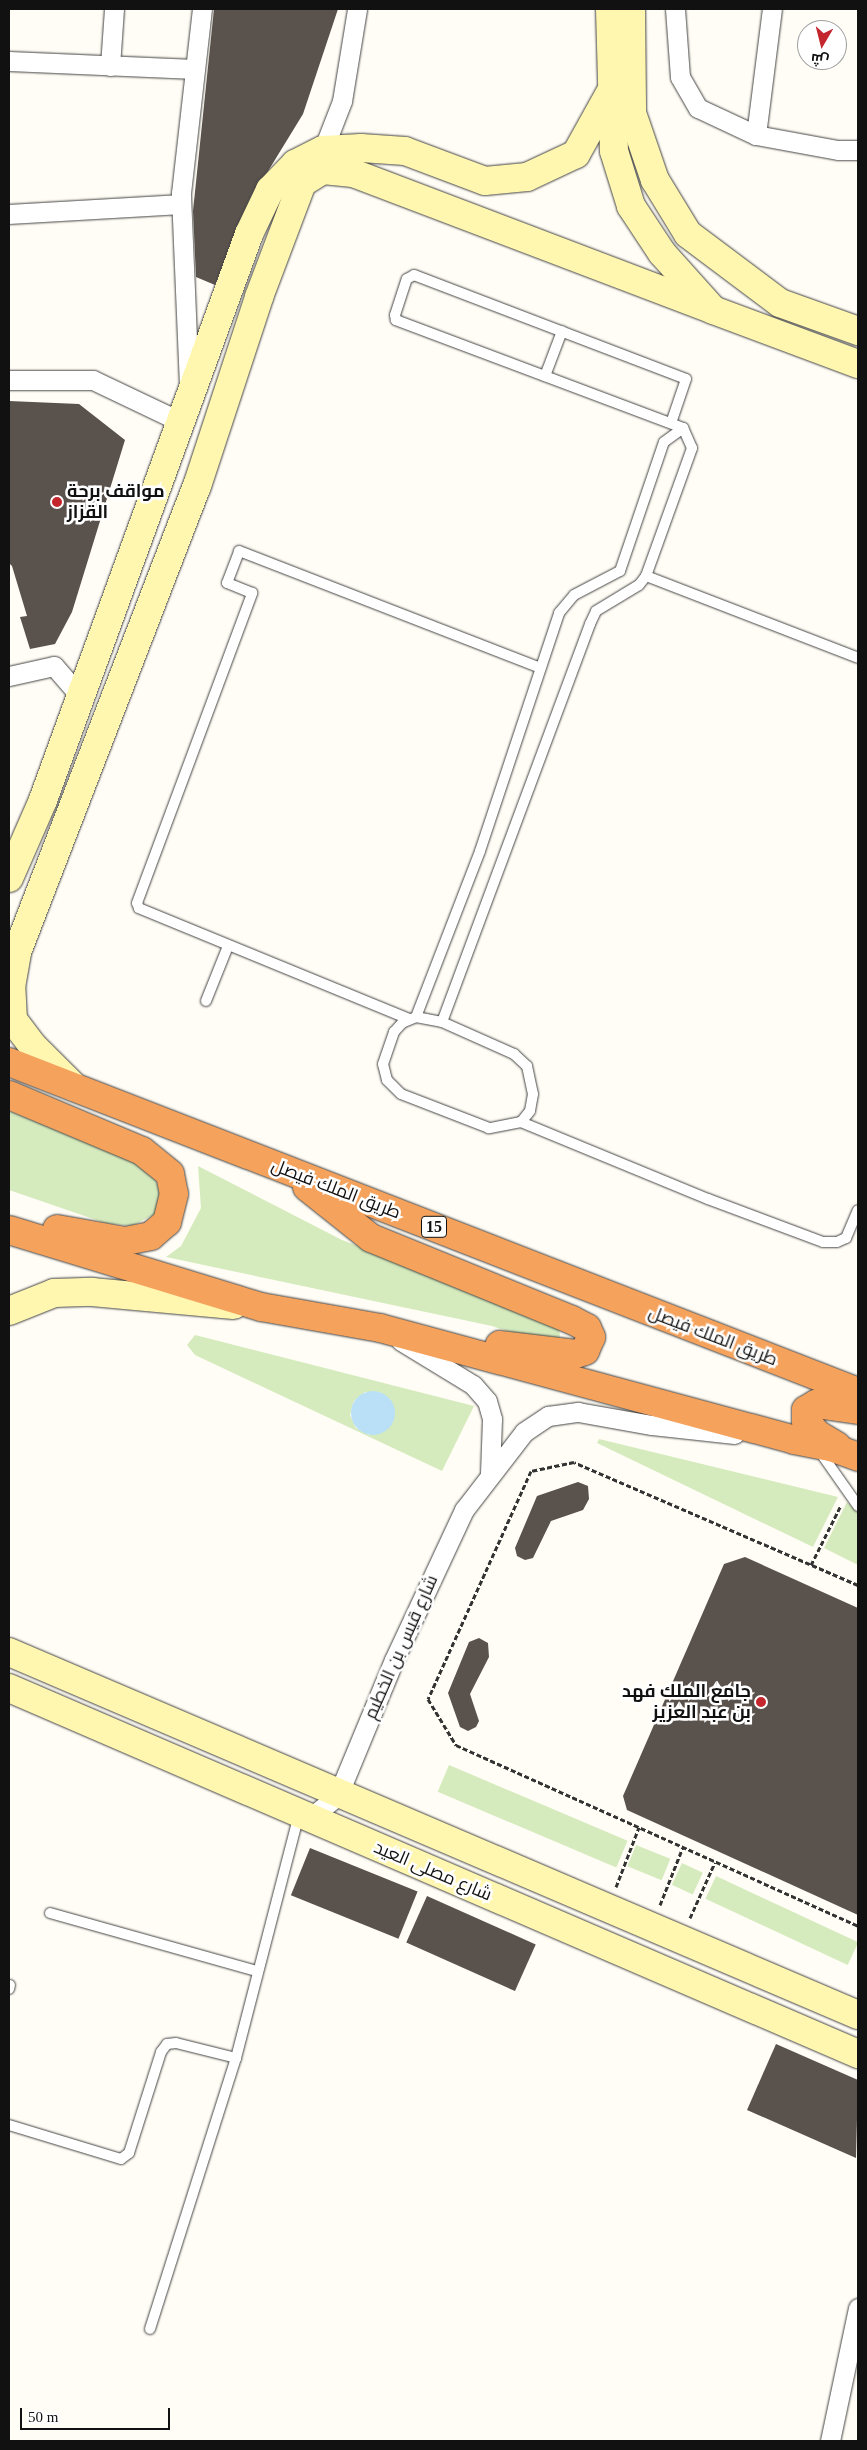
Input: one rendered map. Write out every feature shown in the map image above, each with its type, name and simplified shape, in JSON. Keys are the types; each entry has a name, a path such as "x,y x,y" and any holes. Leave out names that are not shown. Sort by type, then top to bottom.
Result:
{"highway":[{"name":"طريق الملك فيصل","path":"9,1062 858,1392"},
{"path":"9,1095 142,1151 170,1174 174,1194 167,1222 151,1236 125,1241 9,1221"},
{"path":"286,1170 371,1238 572,1320 586,1328 591,1337 585,1351 576,1354 416,1338"},
{"path":"9,1230 261,1307 380,1328 855,1456"},
{"path":"855,1456 817,1434 805,1416 810,1406 816,1404 858,1410"}],"street":[{"path":"110,66 114,9"},
{"path":"185,410 181,204 202,9"},
{"path":"323,150 342,101 357,9"},
{"path":"610,9 610,93 614,151 631,206 662,253 713,310"},
{"path":"631,9 632,113 655,180 688,234 780,303 858,330"},
{"path":"675,9 680,77 688,95 698,108 756,135 838,150 858,150"},
{"path":"756,135 772,9"},
{"path":"9,61 195,69"},
{"path":"9,878 43,800 248,234 270,190 295,164 323,150 361,148 405,151 485,181 527,177 576,154 610,93"},
{"path":"74,1087 32,1045 13,1020 10,987 17,952 197,486 259,296 302,183 323,170 353,173 858,364"},
{"path":"9,214 181,204"},
{"path":"9,380 93,380 185,410"},
{"path":"9,676 54,666 80,696"},
{"path":"9,1311 54,1293 92,1292 261,1307"},
{"path":"380,1328 474,1385 487,1401 492,1419 490,1473"},
{"name":"شارع قيس بن الخطيم","path":"304,1816 338,1795 439,1562 464,1510 490,1473 524,1432 548,1416 578,1412 652,1426 804,1442"},
{"name":"شارع مصلى العيد","path":"9,1652 338,1795 652,1925 858,2015"},
{"name":"شارع مصلى العيد","path":"9,1688 858,2054"},
{"path":"830,2441 858,2308"}],"lane":[{"path":"442,1022 590,624 596,611 639,585 646,576 692,448 683,428 396,320 394,315 407,279 414,275 686,379 670,423"},
{"path":"545,376 562,332"},
{"path":"683,428 664,442 620,571 574,595 559,613 480,851 413,1018 394,1032 383,1064 387,1080 401,1094 489,1128 521,1122 708,1199 823,1242 837,1242 846,1238 858,1210"},
{"path":"521,1122 530,1111 533,1094 526,1066 514,1054 442,1022 413,1018 228,946 139,908 136,897 252,593 227,583 240,551 540,668"},
{"path":"646,576 858,658"},
{"path":"206,1001 228,946"},
{"path":"804,1442 848,1491 858,1506"},
{"path":"150,2329 236,2058 257,1971 304,1816"},
{"path":"50,1913 257,1971"},
{"path":"9,2125 121,2159 129,2154 161,2052 166,2044 176,2043 236,2058"}],"path":[{"path":"858,1586 574,1462 531,1471 428,1699 456,1745 858,1926"},
{"path":"810,1565 848,1491"},
{"path":"608,1907 639,1827"},
{"path":"652,1925 682,1847"},
{"path":"682,1938 715,1862"}],"green space":[{"path":"9,1111 148,1167 162,1193 155,1214 132,1226 105,1223 9,1190"},
{"path":"198,1166 342,1240 487,1295 559,1327 560,1338 557,1342 546,1344 492,1326 166,1257 181,1246 201,1208"},
{"path":"195,1335 474,1406 442,1471 195,1355 187,1345","holes":["365,1392 380,1392 391,1400 369,1435 356,1428 350,1415 354,1401"]},
{"path":"599,1439 838,1497 813,1547 597,1443"},
{"path":"847,1502 858,1513 858,1565 824,1548"},
{"path":"449,1765 628,1841 616,1867 438,1792"},
{"path":"636,1845 670,1859 662,1880 627,1866"},
{"path":"682,1863 703,1873 693,1894 672,1885"},
{"path":"716,1876 858,1942 848,1965 705,1899"}],"water":[{"path":"377,1391 389,1397 394,1404 394,1422 389,1429 382,1434 369,1435 361,1432 354,1425 351,1409 354,1401 361,1394"}],"building":[{"path":"214,9 338,9 303,114 262,181 215,285 196,277 193,211"},
{"name":"مواقف برحة القزاز","path":"9,401 79,404 125,440 72,612 55,644 30,649 20,617 27,616 12,566 9,563"},
{"path":"578,1482 588,1486 589,1499 583,1510 551,1521 533,1558 525,1560 517,1556 515,1548 537,1496"},
{"name":"جامع الملك فهد بن عبد العزيز","path":"745,1557 858,1608 858,1915 627,1810 623,1796 724,1564"},
{"path":"479,1638 488,1643 489,1657 470,1694 479,1721 476,1727 468,1731 460,1727 448,1693 469,1642"},
{"path":"310,1848 418,1891 398,1939 291,1895"},
{"path":"427,1896 536,1944 515,1991 406,1943"},
{"path":"776,2044 858,2080 856,2158 747,2110"}],"place":[{"name":"مواقف برحة القزاز","path":"57,502"},
{"name":"جامع الملك فهد بن عبد العزيز","path":"761,1702"}]}
